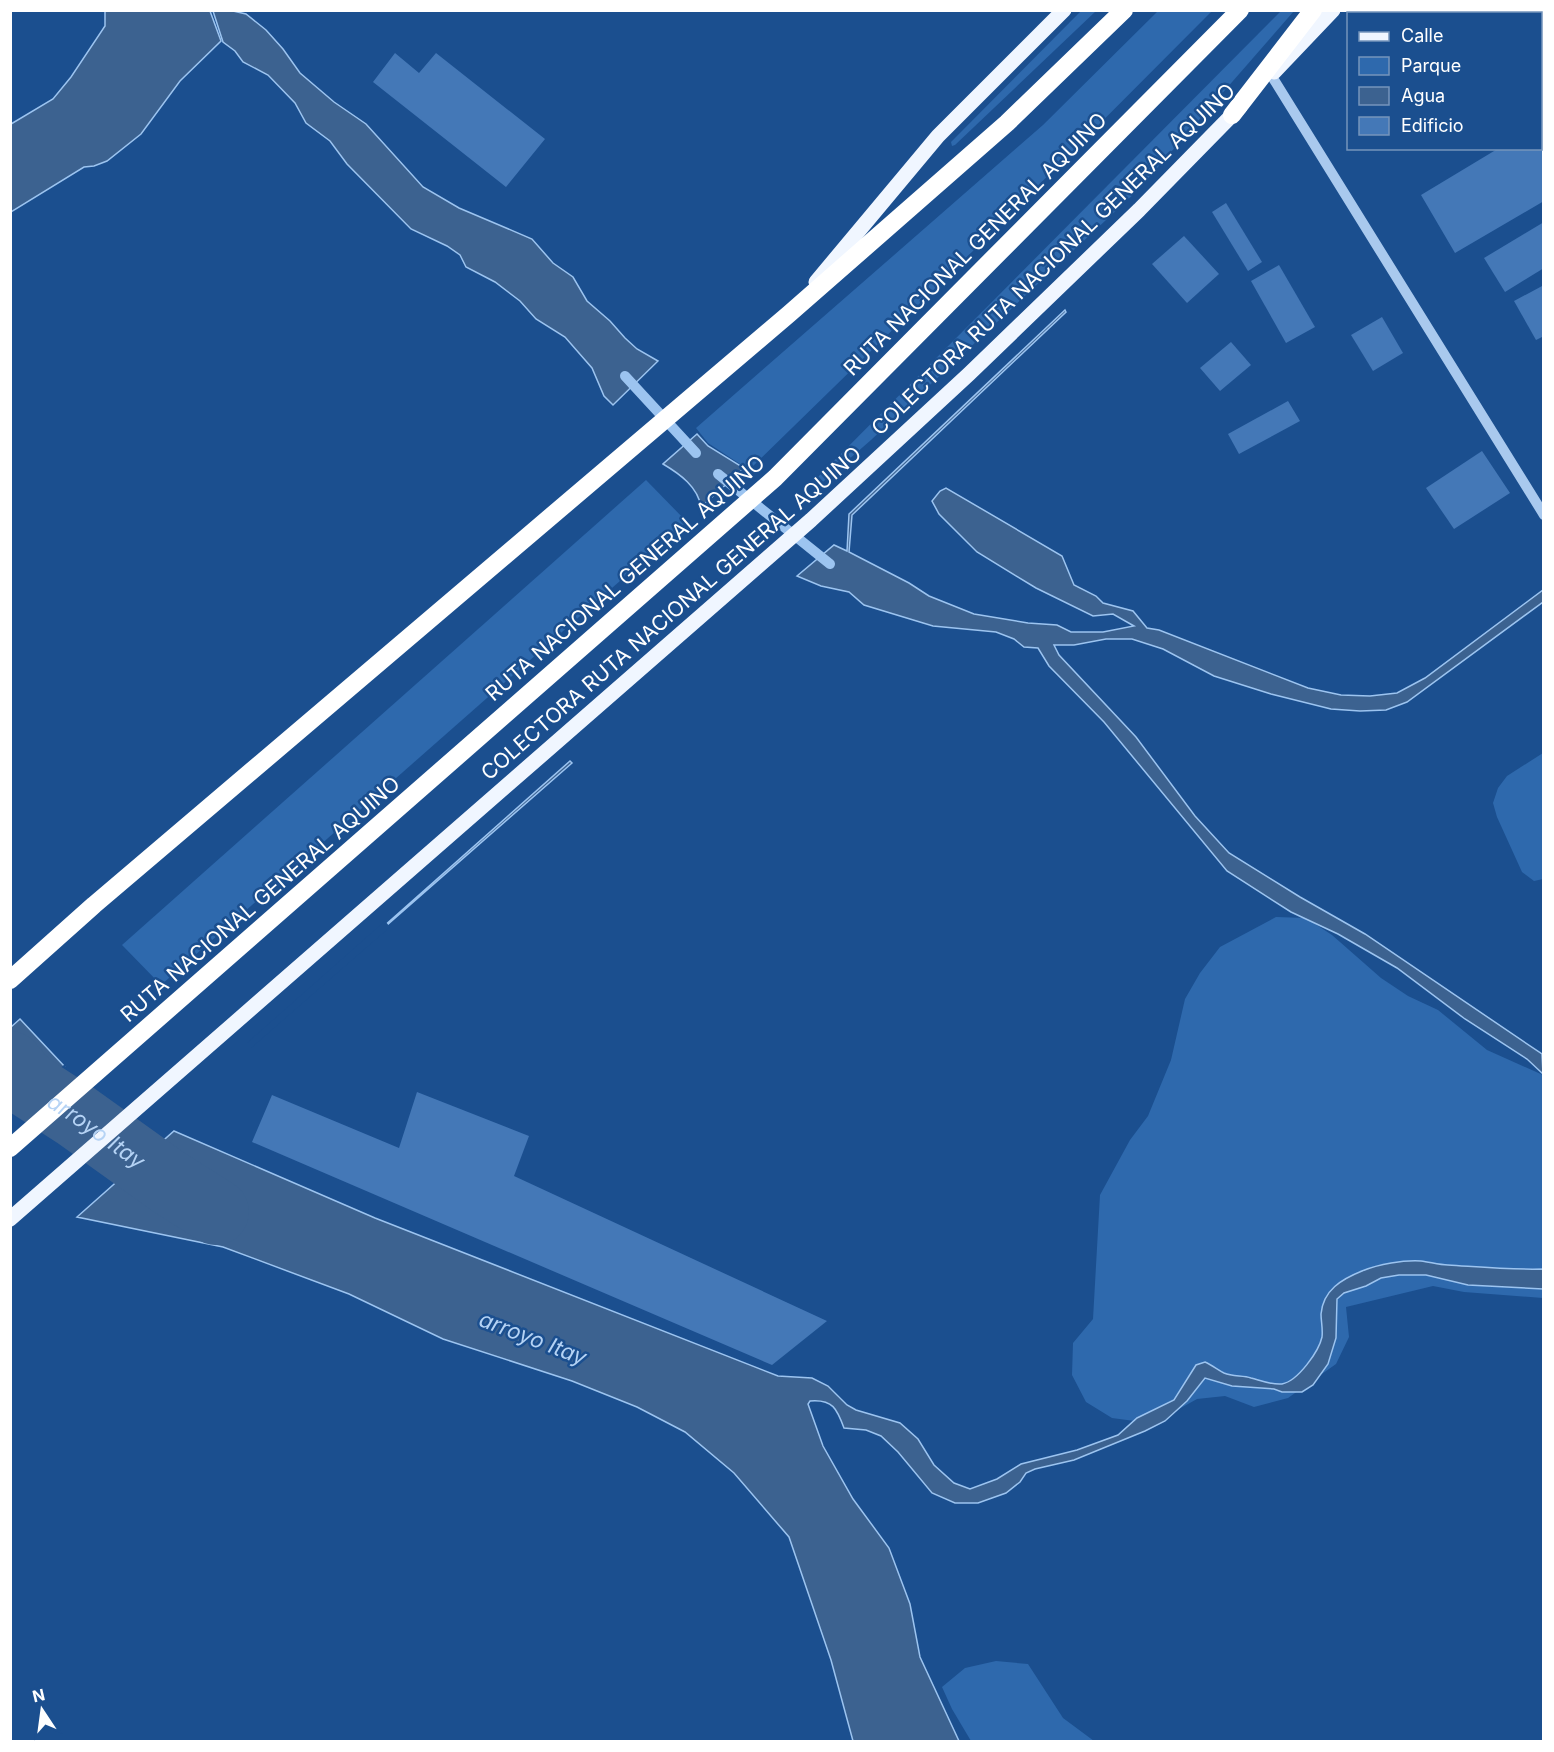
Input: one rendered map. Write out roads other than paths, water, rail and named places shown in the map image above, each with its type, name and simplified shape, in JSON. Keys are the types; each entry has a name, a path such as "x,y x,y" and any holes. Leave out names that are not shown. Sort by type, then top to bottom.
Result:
{"highway":[{"path":"10,981 94,905 789,314 1007,123 1124,10"},
{"name":"RUTA NACIONAL GENERAL AQUINO","path":"10,1148 775,478 1240,10"},
{"path":"1232,115 1313,10"}],"main road":[{"path":"789,314 938,136 1064,10"},
{"name":"COLECTORA RUTA NACIONAL GENERAL AQUINO","path":"10,1219 811,520 978,365 1139,210 1333,10"}],"street":[{"path":"1271,75 1544,515"}],"water":[{"path":"105,11 210,11 221,41 180,81 141,134 107,161 84,167 11,212 11,124 53,99 71,77 105,26"},
{"path":"213,11 233,11 246,14 266,30 300,73 334,102 366,124 423,187 459,208 532,239 553,263 573,277 587,301 625,338 637,349 658,361 613,405 604,396 592,368 565,337 536,319 520,301 495,282 466,267 460,255 447,246 411,229 347,164 330,141 306,123 295,103 268,75 243,62 235,51 223,42"},
{"path":"1065,310 1066,312 852,515 849,552 929,596 974,614 1028,623 1057,625 1071,632 1103,632 1134,626 1113,614 1093,616 1036,588 977,552 939,514 932,501 940,491 946,488 1062,556 1074,585 1096,596 1103,603 1133,611 1147,628 1159,630 1308,688 1341,695 1370,696 1397,693 1425,678 1543,590 1543,602 1407,702 1386,710 1331,709 1271,694 1214,676 1163,649 1132,639 1106,639 1074,645 1054,645 1059,655 1136,737 1195,816 1229,853 1365,934 1542,1054 1543,1074 1527,1059 1465,1019 1397,968 1338,934 1291,912 1227,871 1104,722 1049,666 1038,648 1024,647 1014,639 996,632 933,626 864,605 849,592 821,586 797,576 834,545 847,551 849,514"},
{"path":"697,434 708,446 744,468 701,507 692,487 663,464"},
{"path":"570,761 572,763 249,1046"},
{"path":"20,1019 65,1067 11,1115 11,1027"},
{"path":"174,1131 375,1218 778,1376 812,1378 828,1386 847,1405 856,1410 900,1423 918,1439 934,1465 954,1483 970,1489 997,1479 1021,1464 1077,1450 1118,1435 1137,1418 1174,1400 1196,1365 1205,1362 1227,1374 1270,1383 1288,1382 1307,1365 1320,1343 1321,1314 1325,1298 1335,1286 1347,1278 1369,1269 1391,1263 1421,1261 1445,1265 1543,1269 1543,1289 1468,1285 1426,1275 1381,1278 1344,1293 1337,1299 1336,1338 1328,1364 1313,1385 1302,1392 1232,1386 1205,1378 1187,1401 1165,1421 1074,1460 1035,1469 1026,1473 1020,1482 1006,1493 978,1503 955,1503 932,1493 898,1452 881,1436 866,1430 844,1428 833,1407 824,1402 810,1401 808,1404 823,1446 853,1499 889,1548 910,1604 920,1657 959,1741 853,1741 831,1660 789,1537 734,1473 685,1432 637,1407 572,1381 443,1339 349,1294 223,1247 77,1217"}],"waterway":[{"path":"625,376 696,453"},
{"path":"718,474 830,564"},
{"name":"arroyo Itay","path":"10,1064 27,1084 216,1212"}]}
